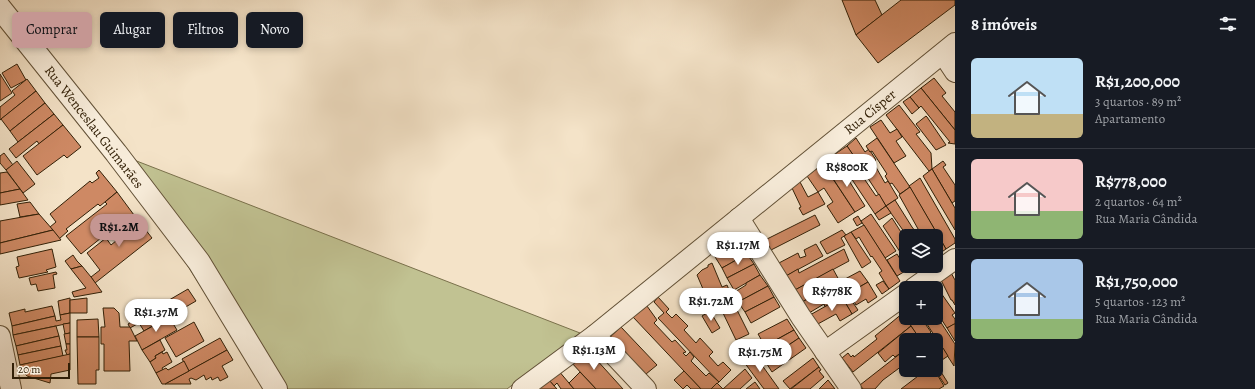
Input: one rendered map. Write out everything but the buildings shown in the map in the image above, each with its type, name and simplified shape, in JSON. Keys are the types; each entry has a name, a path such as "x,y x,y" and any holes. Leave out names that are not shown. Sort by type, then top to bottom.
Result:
{"street":[{"name":"Rua Wenceslau Guimarães","path":"0,8 116,154 199,262 276,389"},
{"path":"949,48 955,72"},
{"name":"Rua Císper","path":"522,389 595,335 949,48"},
{"path":"739,218 801,317 851,389"},
{"path":"924,281 955,259"},
{"path":"825,352 899,299"},
{"path":"595,335 646,389"},
{"path":"0,336 10,389"}],"green space":[{"path":"116,153 580,333 507,389 266,389"}]}
